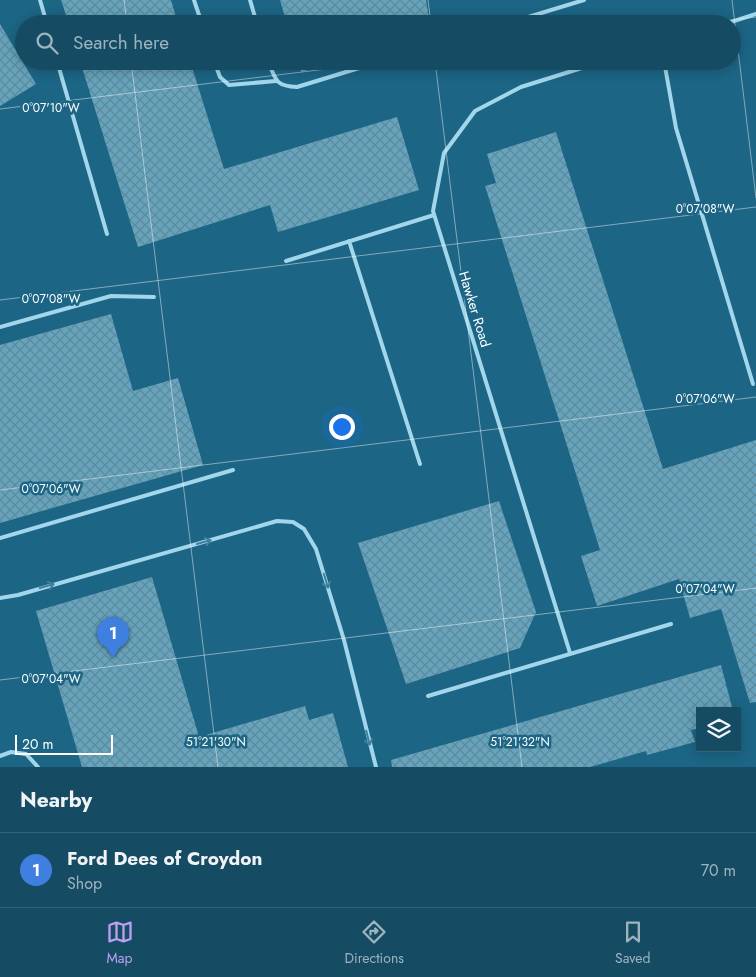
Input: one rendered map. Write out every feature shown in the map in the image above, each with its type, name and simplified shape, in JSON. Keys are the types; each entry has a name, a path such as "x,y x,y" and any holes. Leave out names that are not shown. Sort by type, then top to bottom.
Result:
{"lane":[{"path":"40,0 44,15"},
{"path":"194,0 199,15"},
{"path":"250,0 254,15"},
{"path":"535,15 584,0"},
{"path":"741,19 756,14"},
{"path":"60,70 107,234"},
{"path":"217,70 220,77 229,85 276,81 285,86 297,87 353,70"},
{"path":"272,70 276,81"},
{"name":"Hawker Road","path":"570,653 433,211 444,153 475,110 520,87 575,70"},
{"path":"666,70 676,128 754,384"},
{"path":"286,262 434,214"},
{"path":"349,241 420,464"},
{"path":"0,327 111,296 154,297"},
{"path":"0,538 233,470"},
{"path":"0,598 277,521 293,522 304,529 316,549 344,640 376,767"},
{"path":"428,696 671,624"},
{"path":"0,756 11,752 26,754 38,767"}],"building":[{"path":"61,0 171,0 175,15 66,15"},
{"path":"280,0 426,0 428,15 284,15"},
{"path":"0,24 15,49 15,70 28,70 36,84 0,106"},
{"path":"83,70 193,70 224,169 397,117 419,190 278,232 270,205 138,247"},
{"path":"556,132 663,469 756,440 756,702 750,703 721,609 690,618 679,579 597,606 581,556 600,550 485,186 496,183 487,154"},
{"path":"111,314 133,391 178,378 203,465 0,523 0,345"},
{"path":"499,501 536,612 520,648 406,684 358,543"},
{"path":"152,577 199,737 305,706 309,720 333,713 348,767 82,767 36,611"},
{"path":"721,665 732,707 696,707 696,729 691,730 695,742 647,755 646,751 590,767 392,767 391,760"}],"place":[{"name":"Ford Dees of Croydon","path":"113,658"}]}
